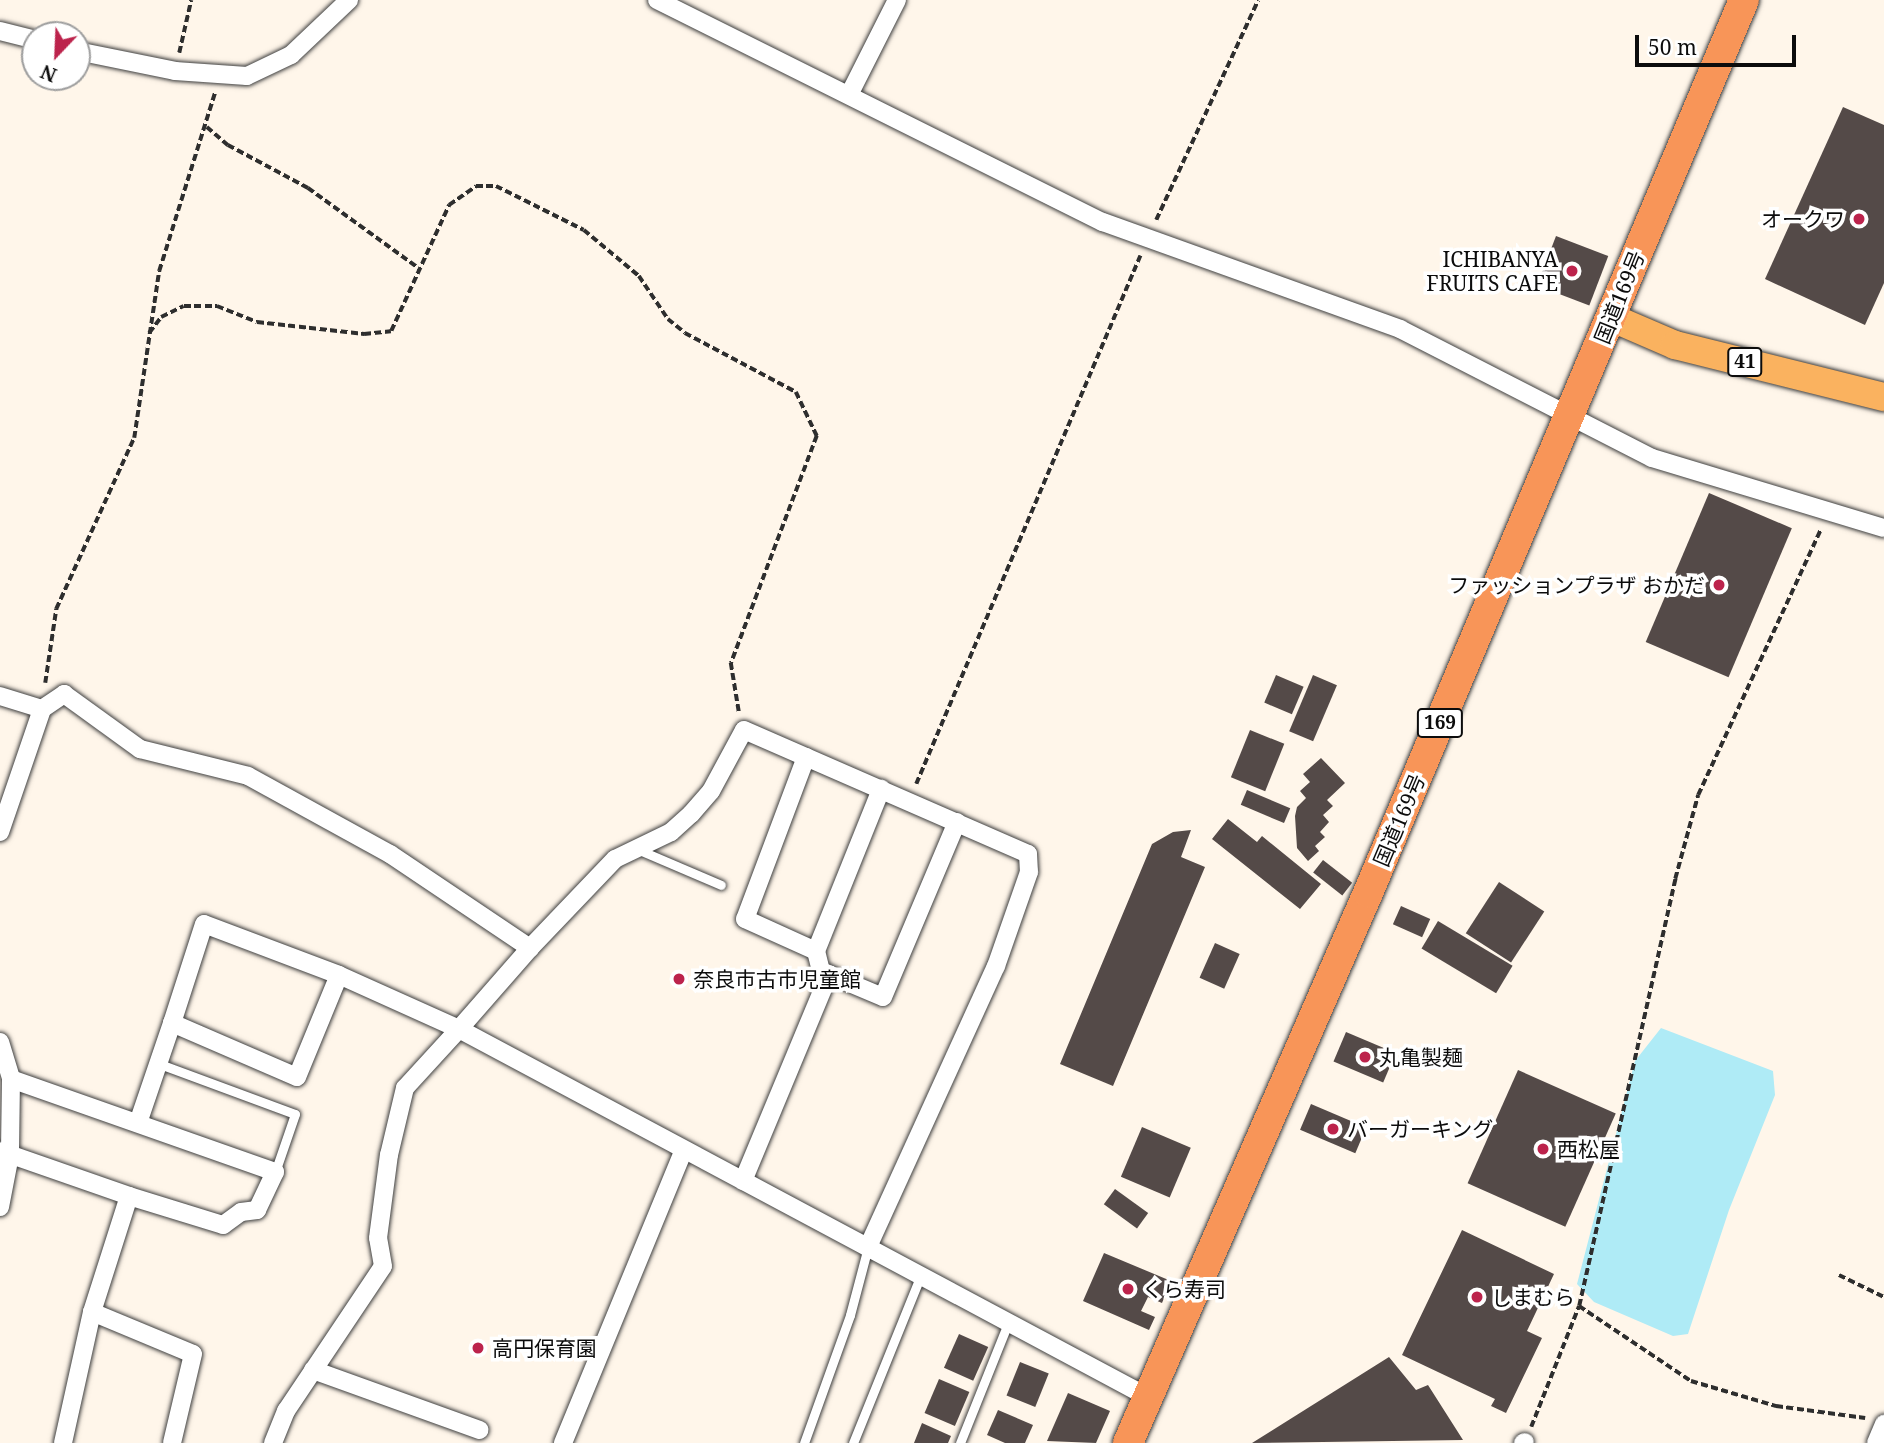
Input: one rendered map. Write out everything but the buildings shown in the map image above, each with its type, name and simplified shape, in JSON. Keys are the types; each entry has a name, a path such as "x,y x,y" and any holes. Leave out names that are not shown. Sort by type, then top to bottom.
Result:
{"highway":[{"name":"国道169号","path":"1128,1443 1572,413 1744,0"}],"main road":[{"name":"41","path":"1610,317 1675,345 1884,397"}],"street":[{"path":"91,54 219,77 269,68 291,55 349,0"},
{"path":"657,0 850,93 1044,196 1400,329 1572,413 1652,458 1828,514 1884,528"},
{"path":"850,93 897,0"},
{"path":"0,31 21,36"},
{"path":"0,832 3,811 42,709 64,694 140,749 248,776 390,854 530,948"},
{"path":"0,695 42,709"},
{"path":"273,1443 286,1410 383,1266 378,1238 389,1155 405,1088 530,948 615,859 639,850 671,832 711,791 744,730 1028,854 1029,872 996,966 868,1247"},
{"path":"806,757 745,919 816,951"},
{"path":"881,789 816,951 821,971 883,997 957,822"},
{"path":"138,1123 204,924 339,975 459,1029 1148,1397"},
{"path":"743,1181 829,974"},
{"path":"172,1023 298,1077 339,975"},
{"path":"0,1042 10,1079 0,1207"},
{"path":"5,1153 223,1226 241,1212 257,1210 275,1172 10,1079"},
{"path":"563,1443 684,1150"},
{"path":"63,1443 92,1311 129,1196"},
{"path":"92,1311 193,1354 172,1443"},
{"path":"313,1370 480,1430"},
{"path":"1876,1443 1877,1421"}],"lane":[{"path":"639,850 721,885"},
{"path":"156,1063 295,1114 275,1172"},
{"path":"804,1443 850,1315 868,1247"},
{"path":"853,1443 920,1277"},
{"path":"960,1443 1008,1323"}],"path":[{"path":"175,71 191,0"},
{"path":"909,801 1148,236 1258,0"},
{"path":"42,709 56,609 134,438 159,271 207,127 219,77"},
{"path":"207,127 229,145 308,188 420,269"},
{"path":"149,333 161,317 184,306 216,306 257,322 364,334 391,331 449,205 476,186 496,186 584,230 639,275 668,319 685,333 796,392 817,436 732,663 732,685 744,730"},
{"path":"1525,1443 1579,1306 1675,879 1698,795 1828,514"},
{"path":"1839,1275 1884,1297"},
{"path":"1579,1306 1692,1381 1776,1406 1877,1421"}],"water":[{"path":"1661,1028 1773,1071 1775,1095 1729,1210 1688,1334 1673,1336 1594,1302 1577,1284 1635,1061"}],"place":[{"name":"オークワ","path":"1859,219"},
{"name":"ICHIBANYA FRUITS CAFE","path":"1572,271"},
{"name":"ファッションプラザ おかだ","path":"1719,585"},
{"name":"奈良市古市児童館","path":"679,979"},
{"name":"丸亀製麺","path":"1365,1057"},
{"name":"バーガーキング","path":"1333,1129"},
{"name":"西松屋","path":"1543,1149"},
{"name":"くら寿司","path":"1128,1289"},
{"name":"しまむら","path":"1477,1297"},
{"name":"高円保育園","path":"478,1348"}]}
